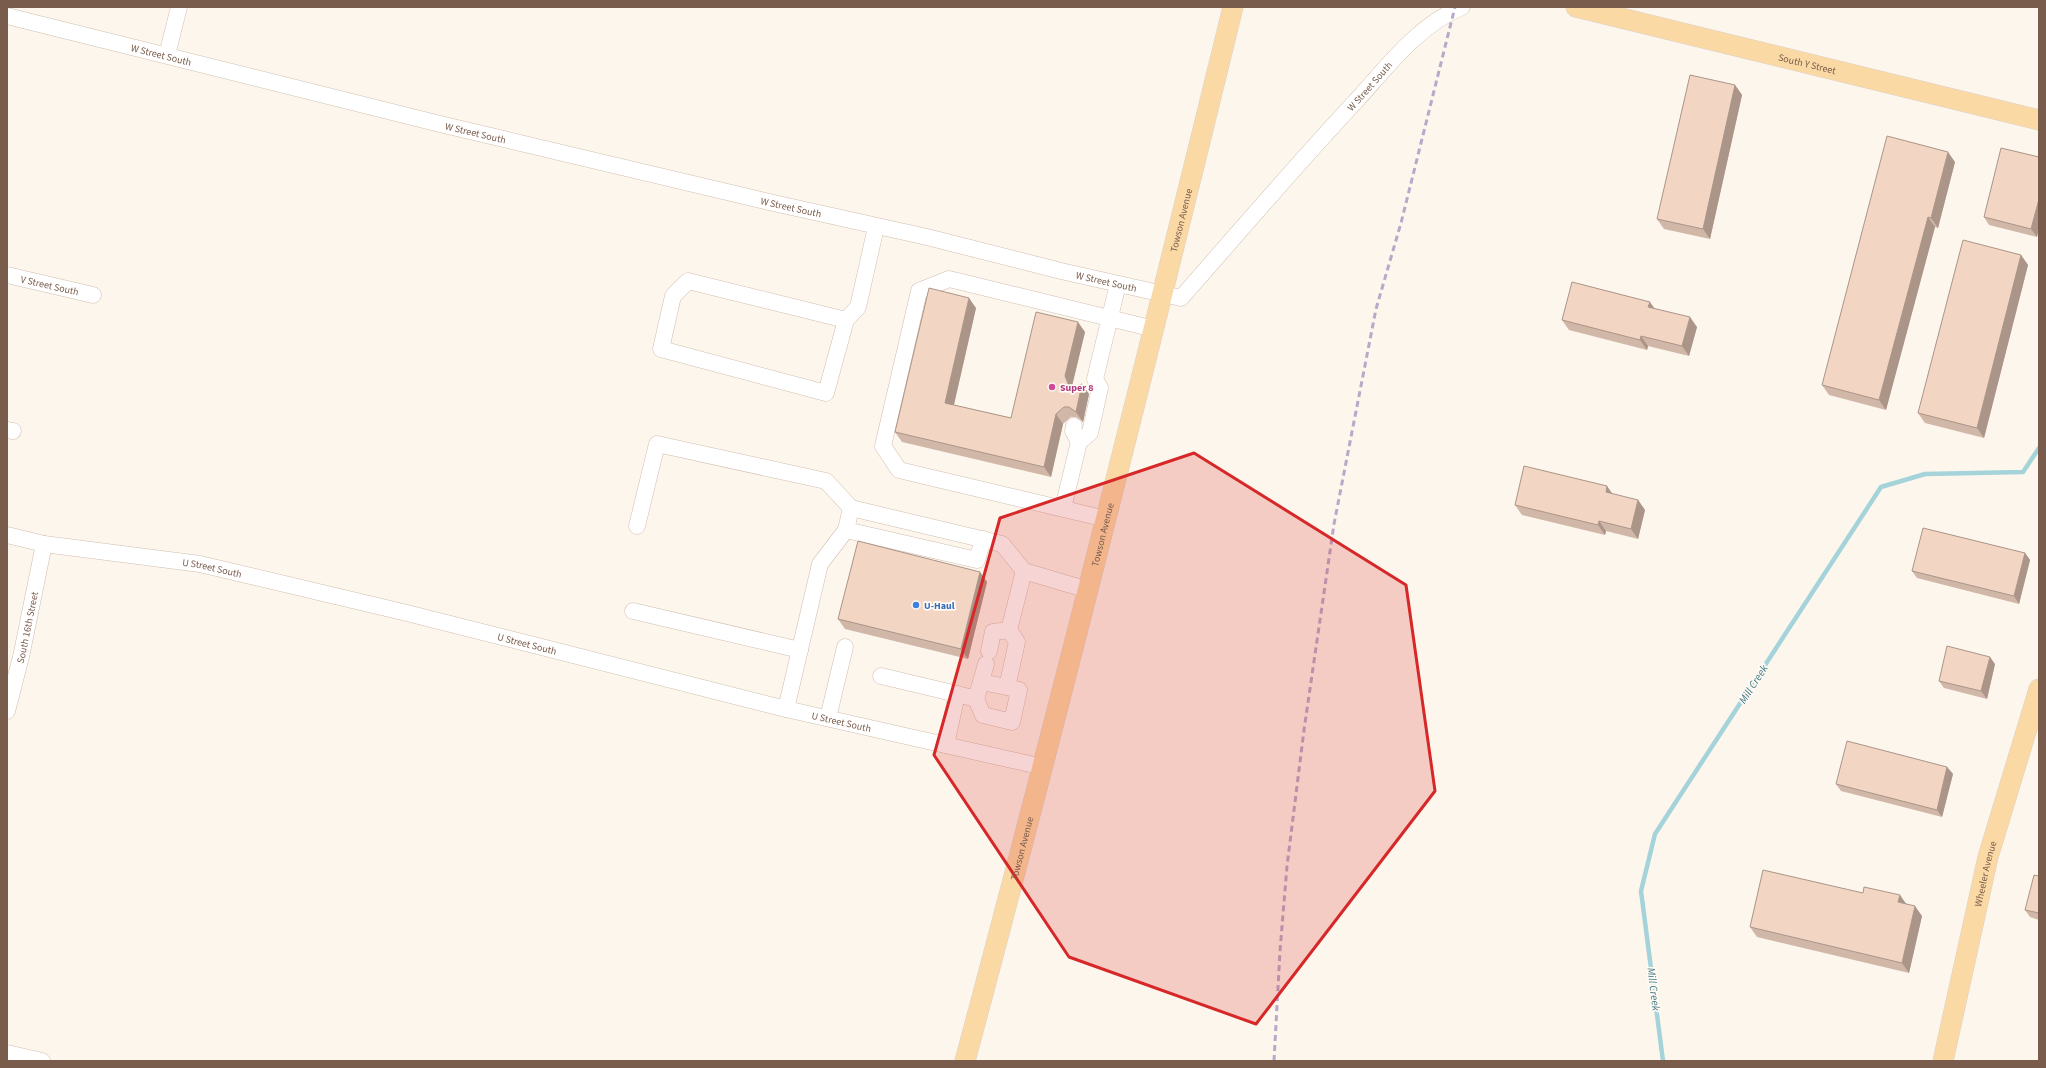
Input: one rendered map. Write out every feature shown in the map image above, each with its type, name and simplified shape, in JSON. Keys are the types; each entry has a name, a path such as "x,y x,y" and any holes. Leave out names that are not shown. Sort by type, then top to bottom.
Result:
{"main road":[{"name":"Towson Avenue","path":"965,1061 1044,767 1163,295 1233,7"},
{"name":"South Y Street","path":"1576,7 2039,120"},
{"name":"Wheeler Avenue","path":"1943,1061 1988,857 2039,689"}],"street":[{"path":"167,55 179,7"},
{"name":"W Street South","path":"7,16 440,124 876,227 928,237 1163,295 1181,298 1333,125 1403,50 1434,23 1462,7"},
{"path":"846,320 688,281 673,296 661,349 826,393 846,320 858,307 876,227"},
{"name":"V Street South","path":"7,275 93,295"},
{"path":"1106,519 899,470 882,446 919,291 949,279 1154,329"},
{"path":"1063,508 1079,442 1090,433 1100,388 1088,384 1110,318 1118,284"},
{"path":"1074,426 1073,431 1079,442"},
{"path":"638,526 657,444 826,481 851,508 1002,544 1024,571 1088,590"},
{"path":"786,709 820,564 846,530 851,508"},
{"path":"846,530 978,560 983,540"},
{"name":"U Street South","path":"7,535 44,544 200,564 399,612 786,709 1044,767"},
{"name":"South 16th Street","path":"7,712 21,657 44,544"},
{"path":"1007,687 1017,642 1009,630 1024,571"},
{"path":"633,611 800,650"},
{"path":"981,682 1019,690 1012,722 983,715 976,699 993,632 1009,630"},
{"path":"828,718 845,646"},
{"path":"881,676 976,699"},
{"path":"946,745 957,694"},
{"path":"7,1053 42,1061"}],"highlighted area":[{"path":"1194,453 1406,585 1435,791 1256,1024 1069,957 934,755 1000,518"}],"building":[{"path":"1690,75 1735,85 1703,229 1657,219"},
{"path":"1887,136 1948,152 1931,218 1928,217 1879,400 1822,385"},
{"path":"2001,148 2039,157 2039,199 2031,229 1984,217"},
{"path":"1963,240 2021,255 1977,428 1918,413"},
{"path":"1572,282 1650,302 1648,307 1690,317 1682,346 1641,336 1640,340 1562,320"},
{"name":"Super 8","path":"929,288 969,298 945,403 1011,418 1036,312 1078,322 1065,376 1069,386 1074,387 1082,384 1076,412 1069,407 1064,407 1056,414 1044,467 895,432"},
{"path":"1524,466 1607,486 1606,492 1638,500 1631,529 1599,521 1598,525 1515,505"},
{"path":"1923,528 2025,553 2014,596 1912,571"},
{"name":"U-Haul","path":"858,541 980,572 961,649 838,619"},
{"path":"1947,646 1990,657 1981,691 1939,681"},
{"path":"1847,741 1947,767 1937,810 1836,784"},
{"path":"1763,870 1863,893 1864,887 1900,895 1898,902 1915,906 1902,963 1750,927"},
{"path":"2034,875 2039,876 2039,913 2025,910"}],"waterway":[{"name":"Mill Creek","path":"1663,1061 1641,891 1655,834 1881,487 1925,474 2023,472 2039,448"}],"railway":[{"path":"1274,1061 1280,951 1287,866 1304,730 1334,524 1376,309 1401,223 1455,7"}],"place":[{"name":"Super 8","path":"1052,387"},
{"name":"U-Haul","path":"916,605"}]}
